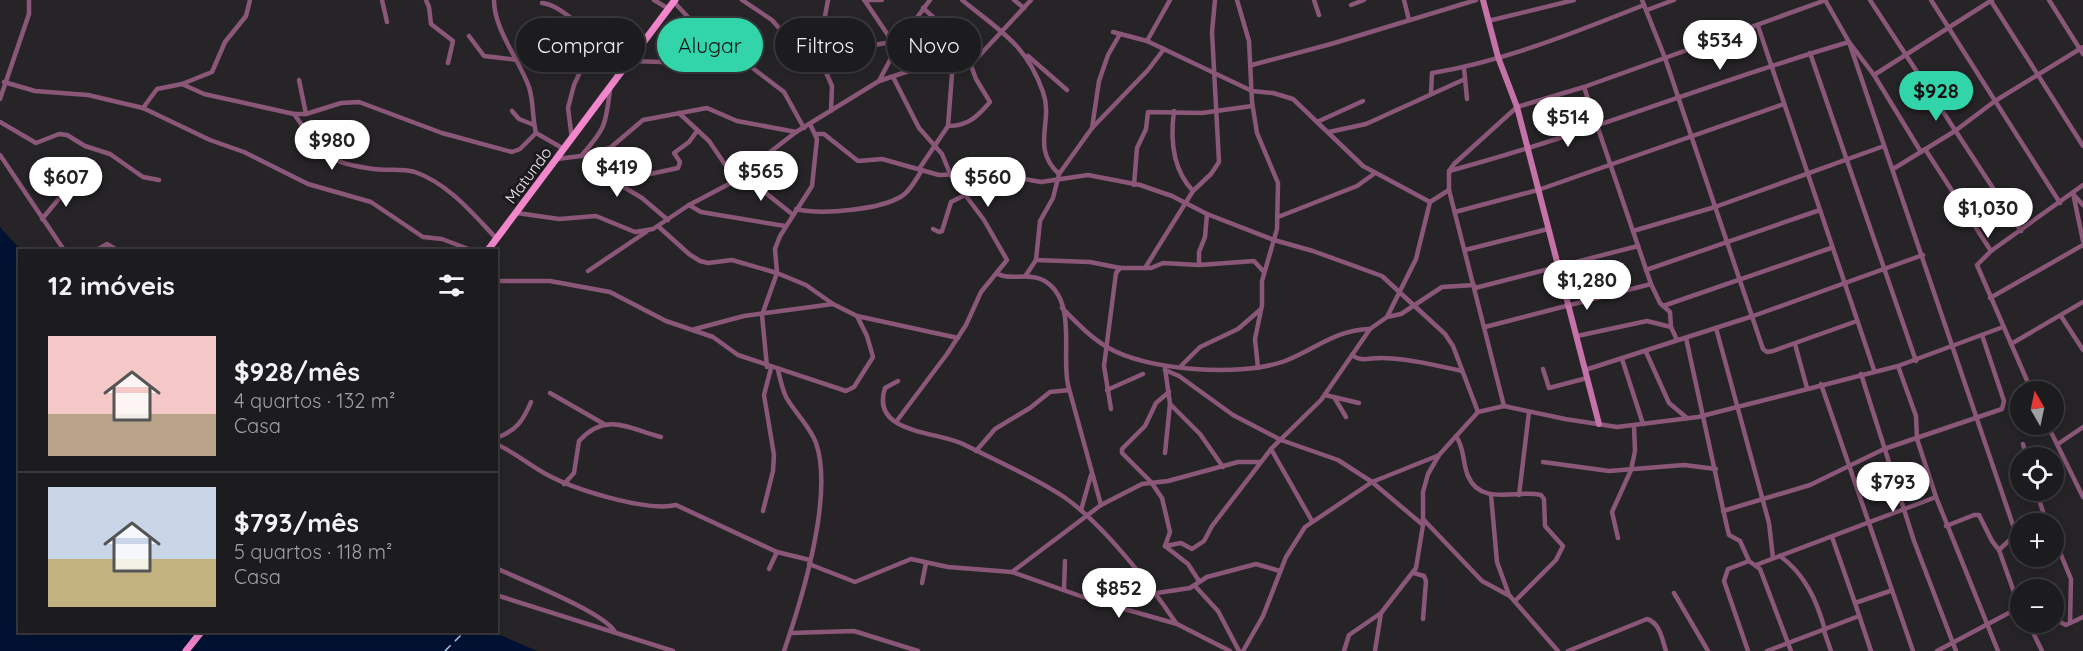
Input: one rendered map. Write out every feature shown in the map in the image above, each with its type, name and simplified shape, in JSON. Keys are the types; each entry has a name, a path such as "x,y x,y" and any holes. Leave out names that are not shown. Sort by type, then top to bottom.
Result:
{"main road":[{"name":"Matundo","path":"645,40 675,1"},
{"name":"Matundo","path":"489,249 622,72"},
{"path":"186,651 200,633"}],"street":[{"path":"0,99 4,82 30,14 30,0"},
{"path":"143,108 157,88 182,84 212,72 225,42 246,16 250,0"},
{"path":"382,0 387,21"},
{"path":"426,0 431,24 454,44 448,63"},
{"path":"494,0 499,25 516,56"},
{"path":"654,0 669,9"},
{"path":"742,0 775,23"},
{"path":"825,18 828,0"},
{"path":"864,0 882,0"},
{"path":"864,0 887,33"},
{"path":"916,18 930,0"},
{"path":"962,0 1067,90"},
{"path":"1014,0 1024,8"},
{"path":"981,54 1031,0"},
{"path":"1147,41 1170,0"},
{"path":"1145,268 1187,203 1192,191 1211,174 1219,162 1212,17 1215,0"},
{"path":"1237,0 1250,41 1252,106 1262,149 1278,183 1278,217 1264,272 1261,309 1255,339 1258,368"},
{"path":"1314,0 1319,15"},
{"path":"1351,5 1364,0"},
{"path":"1404,0 1409,20"},
{"path":"1252,65 1476,0"},
{"path":"1483,0 1498,57 1517,107 1599,424"},
{"path":"1488,21 1558,2 1574,0"},
{"path":"1431,93 1432,73 1464,68 1558,38 1644,5 1674,0"},
{"path":"1504,406 1449,190 1449,171 1454,164 1517,107 1584,87 1825,0 1849,42 1874,75 1991,251"},
{"path":"1870,0 2021,231"},
{"path":"1931,0 2060,203"},
{"path":"1874,75 1991,0 2083,146"},
{"path":"1893,169 1955,131 1995,101 2082,50 2049,0"},
{"path":"675,1 709,40 742,60 784,92 804,128"},
{"path":"542,3 552,4 564,13 587,33 593,44 574,85 568,108 572,139"},
{"path":"1644,5 1665,57 1726,242 1767,352 1857,321"},
{"path":"923,8 934,18"},
{"path":"1758,26 1843,284 1874,370"},
{"path":"1113,32 1147,41 1252,91 1273,93 1293,99 1352,157 1375,173 1430,202"},
{"path":"1092,128 1099,81 1108,55 1120,34"},
{"path":"469,36 484,56 516,60"},
{"path":"1449,171 1527,151 1770,65 1849,42"},
{"path":"1849,42 2016,534 1999,550"},
{"path":"1026,275 1036,260 1040,221 1053,198 1059,176 1092,128 1148,70 1164,49"},
{"path":"1810,53 1916,361"},
{"path":"1025,54 1046,101 1044,151 1059,176"},
{"path":"879,81 887,66"},
{"path":"1464,68 1467,99"},
{"path":"522,72 534,103 536,133 564,149"},
{"path":"825,72 830,77 832,86 831,111"},
{"path":"588,271 646,232 659,227 689,205 735,179 796,132 879,81 905,72"},
{"path":"796,209 814,212 842,210 896,199 908,191 948,126 952,72"},
{"path":"948,126 959,126 971,122 990,102 973,72"},
{"path":"893,76 919,128 942,154 951,176 1006,254 1006,264 981,292 958,338 896,422"},
{"path":"1329,132 1366,124 1465,79"},
{"path":"299,80 306,114"},
{"path":"4,82 35,91 88,95 143,108 210,140 244,152 308,184 371,202 423,237 442,238 469,249"},
{"path":"182,84 204,94 294,114 306,114 341,102 359,102 442,133 512,152 520,149 536,133"},
{"path":"1584,87 1646,270 1664,306 1670,312 1671,327 1677,340"},
{"path":"583,156 605,126 610,89"},
{"path":"1317,122 1363,101"},
{"path":"1455,212 1538,190 1784,104"},
{"path":"1134,185 1137,148 1146,129 1148,113 1202,112 1252,106"},
{"path":"557,159 583,156 610,148 643,120 712,108 737,121 796,132"},
{"path":"512,111 519,119 534,125"},
{"path":"1174,111 1171,142 1173,154 1186,185 1192,191"},
{"path":"679,113 709,141 735,179"},
{"path":"294,114 326,157 372,169 416,173 452,194 497,239"},
{"path":"0,122 36,143 58,134 66,135 85,146 110,154 143,177 159,180"},
{"path":"763,511 773,471 774,455 765,395 769,367 762,315 777,273 775,249 792,214 812,186 816,134 810,124"},
{"path":"650,174 678,168 680,162 674,153 689,142 697,131"},
{"path":"816,134 824,134 858,161 882,159 951,176 991,173 1036,181 1059,176 1088,175 1157,190 1207,214 1274,240 1313,251 1382,276 1400,290 1445,334 1478,412"},
{"path":"1633,231 1715,207 1884,146"},
{"path":"0,155 63,249"},
{"path":"583,156 607,177 642,198 668,220"},
{"path":"1278,217 1357,186 1375,173"},
{"path":"741,174 792,214"},
{"path":"42,219 72,183"},
{"path":"2027,381 1977,265 1991,251 2083,185"},
{"path":"1165,546 1181,543 1192,549 1204,541 1212,526 1260,462 1325,396 1370,329 1387,316 1416,259 1430,202 1449,190"},
{"path":"2073,193 2083,205"},
{"path":"1990,298 2083,243 2073,193"},
{"path":"933,229 942,231 951,202 965,195"},
{"path":"689,205 701,212 785,226"},
{"path":"1646,270 1820,210"},
{"path":"517,213 559,219 596,216 635,232 646,232"},
{"path":"1199,265 1199,252 1205,237 1207,214"},
{"path":"659,227 700,261 708,263 732,260 777,273 817,291 833,304 857,316 958,338"},
{"path":"1465,250 1548,229"},
{"path":"99,249 107,244 115,249"},
{"path":"1387,316 1401,314 1442,287 1474,286 1638,246"},
{"path":"1664,306 1831,248"},
{"path":"1585,370 1753,316 1885,271 1923,255"},
{"path":"1036,260 1090,262 1120,268 1145,268 1163,263 1199,265 1254,261 1264,272"},
{"path":"1111,409 1104,366 1116,273 1120,268"},
{"path":"998,274 1004,277 1026,275 1045,282 1062,308 1106,346 1165,368 1233,415 1281,441 1323,453 1372,482 1423,522 1482,581 1509,595 1558,651"},
{"path":"498,281 550,281 610,292 666,321 713,337 738,355 837,390 850,390 873,357 867,336 857,316"},
{"path":"1485,327 1652,284"},
{"path":"2011,344 2083,302"},
{"path":"695,329 762,315 833,304"},
{"path":"1062,308 1067,330 1065,369 1069,390 1101,505"},
{"path":"1181,366 1202,346 1236,330 1261,309"},
{"path":"2061,316 2083,350"},
{"path":"1577,336 1647,321 1671,327"},
{"path":"1344,651 1349,635 1382,613 1414,573 1423,522 1425,484 1440,455 1478,412 1504,406 1599,424 1634,426 1704,416 1874,370 1916,361 2003,327"},
{"path":"1716,328 1769,523 1773,558"},
{"path":"1165,368 1181,366 1216,372 1258,368 1302,354 1332,336 1370,329"},
{"path":"1723,511 1810,485 1884,449 2000,411 2005,403 1982,335"},
{"path":"1686,338 1729,534 1740,541 1749,561 1756,565 1770,593 1791,651"},
{"path":"1795,344 1807,388"},
{"path":"1646,352 1669,403 1687,418"},
{"path":"1352,355 1360,360 1379,357 1411,359 1462,371"},
{"path":"1622,359 1643,424"},
{"path":"1898,366 1916,416 1917,440 1946,526 1998,651"},
{"path":"1165,368 1170,404 1165,453"},
{"path":"1543,369 1549,388 1587,378"},
{"path":"778,370 786,395 812,433 820,461 822,490 809,562 784,651"},
{"path":"1107,390 1143,374"},
{"path":"1861,374 1903,509 1956,651"},
{"path":"898,381 885,388 883,396 887,414 896,422 920,433 952,439 1033,479 1080,510 1157,594 1177,624"},
{"path":"1821,384 1890,591 1913,651"},
{"path":"976,451 1000,425 1030,408 1050,392 1069,390"},
{"path":"1165,546 1170,527 1162,498 1152,482 1121,451 1145,426 1156,403 1169,392"},
{"path":"550,393 604,424 621,425 661,438"},
{"path":"1325,396 1359,403"},
{"path":"1334,397 1346,417"},
{"path":"1339,405 1343,399"},
{"path":"498,437 513,432 524,418 531,402"},
{"path":"1170,404 1200,434 1223,467"},
{"path":"1519,495 1529,412"},
{"path":"564,484 574,473 579,441 604,424"},
{"path":"1618,538 1612,512 1631,470 1635,451 1634,426"},
{"path":"2058,444 2083,428"},
{"path":"2053,435 2083,497"},
{"path":"1456,436 1463,448 1465,469 1470,481 1491,495 1538,494 1543,496 1545,525 1563,549 1556,560 1515,601"},
{"path":"498,445 564,484 609,498 664,508 676,505 777,552 809,562 855,582 907,560 1012,572 1177,624 1230,651"},
{"path":"1271,449 1312,521"},
{"path":"1195,586 1218,611 1241,651 1263,616 1280,571 1300,534 1312,521 1343,504 1372,482 1423,464 1440,455"},
{"path":"1012,572 1101,505 1152,482 1168,481 1238,462 1260,462"},
{"path":"1543,462 1609,471 1684,465 1716,469"},
{"path":"1080,510 1091,474"},
{"path":"1491,495 1497,562 1509,595"},
{"path":"1756,565 1936,497"},
{"path":"1946,526 1979,515 1992,542 1999,550 2010,580"},
{"path":"1832,537 1871,651"},
{"path":"1165,546 1188,564 1199,581"},
{"path":"769,569 777,552"},
{"path":"1780,556 1799,573 1815,599 1831,651"},
{"path":"1064,589 1065,561"},
{"path":"1748,651 1724,578 1731,567 1749,561"},
{"path":"922,583 926,562"},
{"path":"2064,562 2071,579 2070,623"},
{"path":"1157,594 1195,586 1199,581 1256,564 1280,571"},
{"path":"498,569 569,602 609,624 615,632"},
{"path":"1414,573 1424,576 1426,581 1423,619"},
{"path":"1855,603 1890,591"},
{"path":"1674,593 1708,651"},
{"path":"498,596 673,651"},
{"path":"1375,651 1382,613"},
{"path":"1937,651 2010,613"},
{"path":"1767,651 1859,616"},
{"path":"2064,625 2083,616"},
{"path":"1568,651 1647,619 1654,621 1666,651"},
{"path":"790,633 854,631 918,651"},
{"path":"2034,633 2042,651"}],"water":[{"path":"0,227 20,249 18,249 18,633 495,633 537,651 0,651"}],"ferry route":[{"path":"445,651 463,633"}]}
